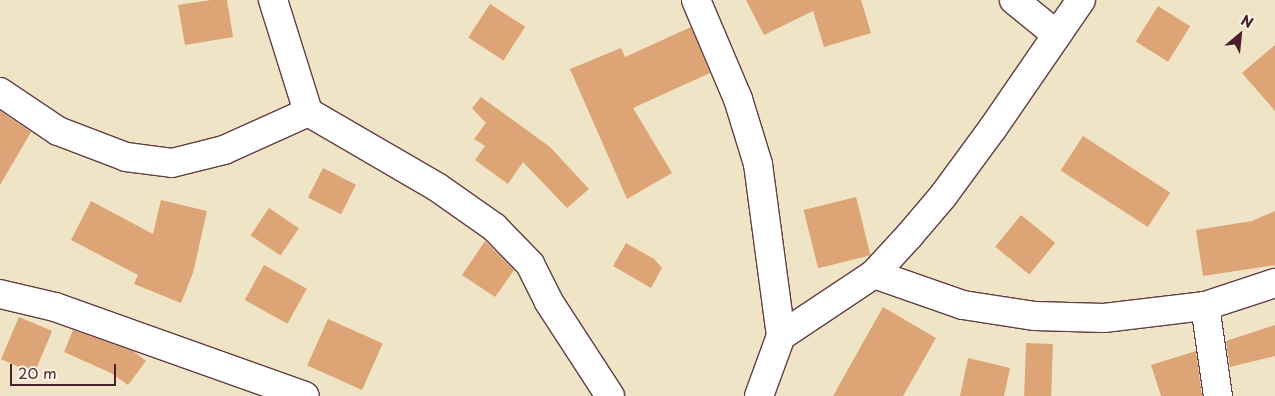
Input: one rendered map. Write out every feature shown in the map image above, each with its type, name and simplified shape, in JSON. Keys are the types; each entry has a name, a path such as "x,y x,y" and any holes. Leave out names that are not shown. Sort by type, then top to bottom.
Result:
{"street":[{"path":"273,0 308,112 437,187 494,227 530,264 549,302 610,396"},
{"path":"696,0 738,99 758,164 781,336 760,396"},
{"path":"1014,0 1057,35"},
{"path":"781,336 874,274 943,196 1081,0"},
{"path":"0,92 58,130 126,157 172,163 224,150 308,112"},
{"path":"874,274 963,305 1035,316 1104,318 1205,306 1275,283"},
{"path":"0,294 55,307 305,396"},
{"path":"1205,306 1218,396"}],"building":[{"path":"211,0 227,0 233,37 185,45 178,5"},
{"path":"746,0 861,0 871,33 824,47 813,11 764,35"},
{"path":"490,4 525,27 503,60 468,38"},
{"path":"1158,6 1190,26 1168,62 1136,42"},
{"path":"691,27 710,73 633,108 672,173 627,199 570,69 621,48 625,57"},
{"path":"1275,45 1275,111 1242,73"},
{"path":"481,97 550,147 589,189 567,208 523,162 508,184 475,160 485,146 474,139 486,123 472,108"},
{"path":"0,111 31,132 0,185"},
{"path":"1083,136 1170,193 1148,227 1061,170"},
{"path":"323,168 356,185 341,214 308,197"},
{"path":"856,197 871,255 818,268 804,210"},
{"path":"161,200 207,211 193,273 181,303 134,284 138,275 71,240 91,201 153,234"},
{"path":"269,208 299,228 280,255 251,235"},
{"path":"1275,211 1275,265 1203,276 1196,230 1252,221"},
{"path":"1021,215 1055,243 1029,275 995,247"},
{"path":"485,241 514,270 495,297 462,275"},
{"path":"626,243 654,259 662,268 651,288 613,266"},
{"path":"264,265 307,289 287,324 245,300"},
{"path":"883,307 936,338 903,396 833,396"},
{"path":"19,317 52,331 34,373 1,359"},
{"path":"328,319 383,343 362,390 307,366"},
{"path":"1275,325 1275,356 1230,367 1226,341"},
{"path":"73,330 133,351 146,361 128,385 111,373 64,352"},
{"path":"1026,343 1053,344 1051,396 1024,396"},
{"path":"1196,351 1202,396 1161,396 1151,365"},
{"path":"968,358 1010,368 1004,396 960,396"}]}
